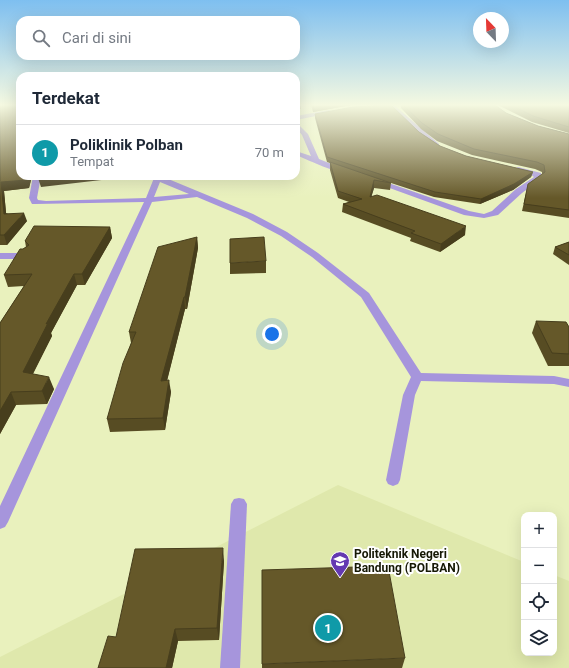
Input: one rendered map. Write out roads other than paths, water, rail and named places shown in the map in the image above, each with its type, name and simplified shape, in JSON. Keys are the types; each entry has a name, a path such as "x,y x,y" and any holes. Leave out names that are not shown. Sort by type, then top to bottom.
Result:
{"street":[{"path":"306,136 317,162"},
{"path":"426,136 443,149"},
{"path":"300,155 354,174"},
{"path":"369,180 467,213 484,216 495,213 519,191 538,178 538,175 532,172 510,167"},
{"path":"36,180 33,198 35,202 149,200 198,195"},
{"path":"0,522 149,200 157,180"},
{"path":"165,180 250,216 284,234 315,255 365,295 417,377"},
{"path":"0,256 26,256"},
{"path":"417,377 554,380 569,378"},
{"path":"393,480 409,395 417,377"},
{"path":"554,380 569,383"},
{"path":"230,668 239,504"}],"place":[{"name":"Politeknik Negeri Bandung (POLBAN)","path":"340,578"},
{"name":"Poliklinik Polban","path":"328,628"}]}
